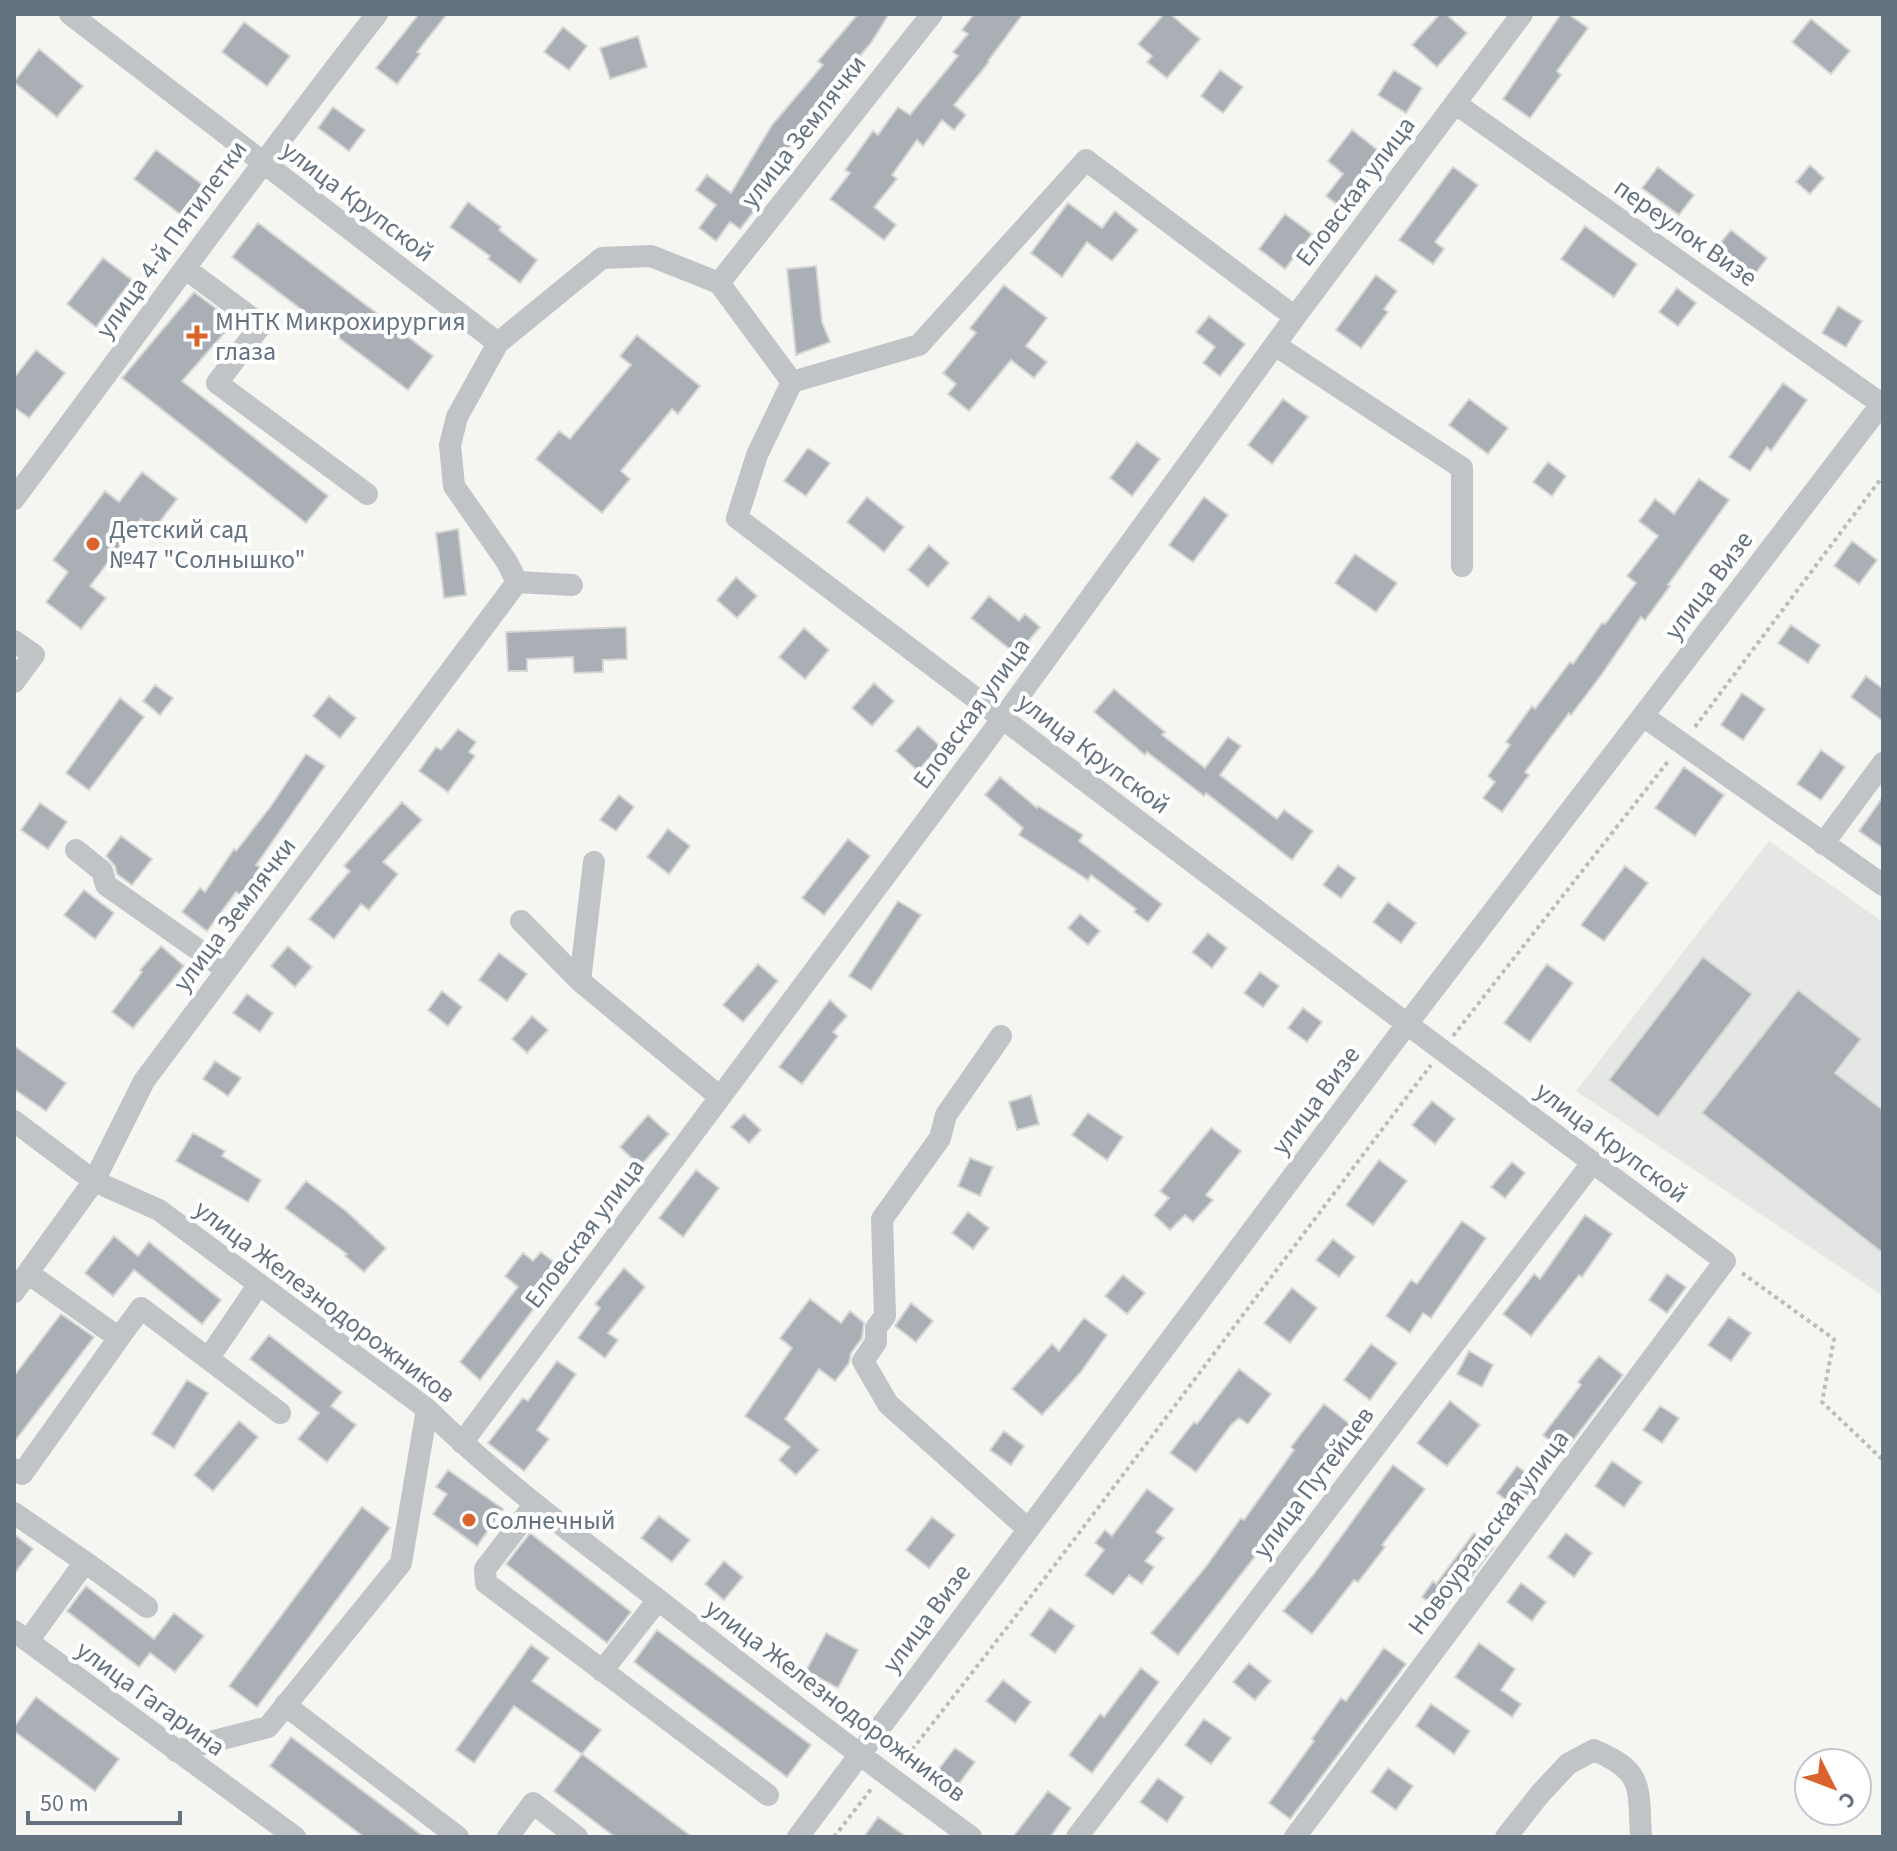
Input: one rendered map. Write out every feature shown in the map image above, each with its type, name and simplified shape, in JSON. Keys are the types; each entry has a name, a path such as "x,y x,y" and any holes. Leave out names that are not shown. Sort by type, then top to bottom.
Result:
{"street":[{"name":"улица Крупской","path":"70,14 498,343"},
{"name":"улица 4-й Пятилетки","path":"14,499 186,269 261,162 377,14"},
{"name":"улица Землячки","path":"719,283 932,14"},
{"name":"Еловская улица","path":"462,1443 1003,718 1295,317 1522,14"},
{"name":"переулок Визе","path":"1456,104 1883,404"},
{"path":"572,585 517,582 507,562 454,486 450,445 457,417 498,343 602,258 651,256 719,283 792,382 919,345 1086,160 1295,317"},
{"path":"186,269 261,325 217,383 367,494"},
{"path":"1275,345 1462,468 1462,566"},
{"name":"улица Крупской","path":"792,382 757,455 737,518 1725,1261"},
{"name":"улица Визе","path":"798,1837 1407,1024 1883,404"},
{"name":"улица Землячки","path":"14,1292 94,1181 144,1081 517,582"},
{"path":"14,641 34,655 14,682"},
{"path":"1643,716 1883,885"},
{"path":"1823,844 1883,763"},
{"path":"76,850 102,871 106,885 227,970"},
{"path":"580,981 594,862"},
{"path":"521,921 580,981 720,1097"},
{"path":"1001,1036 946,1115 940,1138 882,1219 885,1316 876,1328 876,1342 863,1361 888,1404 1028,1529"},
{"name":"улица Железнодорожников","path":"14,1121 94,1181 159,1210 427,1409 462,1443 535,1504 858,1755 971,1837"},
{"name":"улица Путейцев","path":"1077,1837 1593,1162"},
{"name":"Новоуральская улица","path":"1295,1837 1725,1261"},
{"path":"28,1273 119,1338"},
{"path":"208,1359 259,1284"},
{"path":"14,1469 22,1474 141,1308 280,1413"},
{"path":"176,1751 268,1727 401,1563 427,1409"},
{"path":"535,1504 485,1569 486,1583 768,1795"},
{"path":"14,1513 147,1607"},
{"path":"21,1636 85,1562"},
{"path":"602,1671 658,1600"},
{"name":"улица Гагарина","path":"21,1636 295,1837"},
{"path":"285,1705 458,1837"},
{"path":"1506,1837 1568,1764 1594,1750 1619,1761 1636,1780 1641,1837"},
{"path":"508,1837 533,1803 577,1837"}],"path":[{"path":"834,1837 883,1773 907,1756 1033,1596 1322,1207 1682,744 1883,476"},
{"path":"1725,1261 1834,1339 1822,1402 1883,1460"}],"shaded area":[{"path":"1769,841 1883,922 1883,1296 1576,1091"}],"building":[{"path":"419,14 447,14 397,84 376,68"},
{"path":"858,14 889,14 871,43 824,98 827,101 780,158 752,209 754,211 740,229 730,222 716,241 699,228 716,205 696,190 707,175 731,193 772,125 823,65 818,61"},
{"path":"974,14 1023,14 954,105 966,115 954,130 942,120 923,146 917,140 892,175 897,179 874,207 896,225 884,240 830,199 850,173 845,170 873,131 878,135 898,107 910,115 958,56 953,52 968,34 962,30"},
{"path":"1164,14 1170,14 1200,39 1167,78 1147,62 1152,56 1138,44"},
{"path":"1440,14 1446,14 1467,33 1437,67 1412,45"},
{"path":"1561,14 1568,14 1588,28 1557,71 1561,75 1530,118 1503,99"},
{"path":"1811,19 1850,51 1831,74 1792,42"},
{"path":"244,22 290,56 267,86 222,52"},
{"path":"563,27 587,46 569,70 544,52"},
{"path":"638,36 647,67 610,79 600,48"},
{"path":"39,49 83,86 57,117 14,82"},
{"path":"1220,70 1243,87 1223,113 1201,96"},
{"path":"1394,70 1422,88 1406,113 1378,95"},
{"path":"333,107 365,130 349,151 318,128"},
{"path":"1352,130 1384,155 1342,208 1326,196 1343,174 1328,161"},
{"path":"156,150 203,185 180,214 134,179"},
{"path":"1810,165 1824,178 1810,194 1796,182"},
{"path":"1453,167 1478,185 1435,242 1444,249 1433,264 1399,240"},
{"path":"1658,167 1694,195 1679,215 1642,188"},
{"path":"468,202 537,260 520,283 450,227"},
{"path":"1068,203 1102,228 1115,211 1138,230 1112,261 1087,242 1062,277 1031,253"},
{"path":"1285,214 1312,234 1285,269 1259,249"},
{"path":"258,223 433,356 408,390 232,257"},
{"path":"1585,226 1637,264 1614,297 1561,259"},
{"path":"1731,230 1767,258 1752,278 1715,250"},
{"path":"103,258 132,280 96,327 67,304"},
{"path":"816,266 822,322 830,342 796,355 787,269"},
{"path":"1376,275 1397,291 1384,309 1388,312 1361,348 1336,330"},
{"path":"1004,285 1047,318 1026,346 1047,362 1034,378 1011,360 969,411 948,394 956,384 943,373 976,333 970,328"},
{"path":"1677,288 1696,303 1678,326 1659,312"},
{"path":"194,292 234,322 182,381 328,496 306,523 122,378"},
{"path":"1838,306 1862,321 1846,347 1822,333"},
{"path":"1209,316 1245,344 1220,376 1203,363 1215,347 1196,332"},
{"path":"637,335 700,386 678,414 672,409 621,471 630,479 602,513 536,459 559,431 570,439 631,365 620,356"},
{"path":"36,350 65,373 29,418 14,407 14,378"},
{"path":"1783,383 1807,400 1771,451 1767,447 1750,471 1729,457"},
{"path":"1283,399 1308,417 1272,464 1248,445"},
{"path":"1469,399 1508,428 1488,454 1449,425"},
{"path":"1137,442 1160,459 1132,496 1110,478"},
{"path":"808,448 830,463 806,496 784,481"},
{"path":"1548,462 1566,476 1552,496 1533,482"},
{"name":"Детский сад №47 \"Солнышко\"","path":"142,472 177,499 154,529 141,519 90,586 106,598 81,629 46,602 68,572 53,560 105,491 119,502"},
{"path":"1699,479 1729,500 1645,620 1641,617 1602,674 1525,772 1529,775 1502,812 1483,798 1495,782 1488,776 1510,745 1506,742 1532,706 1535,709 1636,583 1627,576 1658,536 1639,521 1655,499 1674,514"},
{"path":"867,497 904,527 884,552 847,522"},
{"path":"1204,497 1228,515 1193,562 1169,545"},
{"path":"458,529 466,595 444,598 436,533"},
{"path":"1852,541 1877,560 1859,584 1834,566"},
{"path":"929,545 949,563 928,587 908,570"},
{"path":"1355,554 1397,583 1376,612 1335,583"},
{"path":"736,577 757,596 737,618 717,600"},
{"path":"989,596 1019,621 1025,614 1040,627 1017,655 971,618"},
{"path":"1791,625 1820,645 1808,663 1778,643"},
{"path":"626,627 627,659 603,660 603,672 574,673 573,657 527,659 527,671 508,671 506,632"},
{"path":"804,628 829,650 805,679 779,657"},
{"path":"1866,676 1883,689 1883,721 1851,697"},
{"path":"874,683 894,701 872,726 852,708"},
{"path":"155,685 173,698 160,715 143,701"},
{"path":"1114,689 1165,732 1162,735 1205,768 1228,737 1241,746 1220,775 1277,819 1284,810 1313,831 1292,860 1206,793 1204,796 1147,752 1145,755 1094,712"},
{"path":"1742,693 1765,709 1743,740 1721,725"},
{"path":"329,696 356,718 340,738 313,716"},
{"path":"120,698 144,717 89,790 66,773"},
{"path":"918,726 940,746 918,771 896,751"},
{"path":"458,729 476,742 469,752 475,756 448,792 419,771 436,747 441,750"},
{"path":"1821,750 1845,767 1821,800 1797,784"},
{"path":"306,754 325,766 256,865 262,868 242,896 236,892 207,931 182,912 200,888 205,892 234,849 236,851 271,806"},
{"path":"1684,767 1724,795 1695,836 1655,808"},
{"path":"1000,777 1037,808 1083,835 1079,841 1162,904 1148,922 1091,875 1088,880 1019,835 1023,828 985,795"},
{"path":"619,795 634,807 616,831 600,820"},
{"path":"1883,797 1883,848 1859,831"},
{"path":"402,802 422,820 383,862 398,874 369,910 361,904 334,939 309,919 350,871 344,866"},
{"path":"40,803 67,822 48,849 21,830"},
{"path":"668,829 690,846 669,874 647,857"},
{"path":"121,836 152,859 132,885 117,874 115,866 106,856"},
{"path":"848,839 870,856 824,915 802,898"},
{"path":"1338,865 1356,878 1341,898 1323,885"},
{"path":"1625,866 1648,883 1604,941 1581,925"},
{"path":"84,890 114,913 95,939 64,915"},
{"path":"898,901 921,915 871,990 849,976"},
{"path":"1388,902 1416,923 1401,943 1373,922"},
{"path":"1080,914 1100,931 1088,945 1068,928"},
{"path":"1208,933 1227,948 1212,968 1192,952"},
{"path":"161,946 184,966 133,1028 112,1012 142,972 140,970"},
{"path":"288,946 312,967 295,987 271,966"},
{"path":"499,953 527,974 507,1001 479,980"},
{"path":"1703,957 1752,994 1658,1117 1609,1080"},
{"path":"758,964 778,981 743,1022 723,1005"},
{"path":"1547,964 1573,983 1530,1042 1504,1023"},
{"path":"1260,972 1279,986 1263,1007 1244,993"},
{"path":"1798,990 1861,1039 1835,1073 1883,1110 1883,1253 1702,1113"},
{"path":"442,991 462,1007 448,1026 428,1010"},
{"path":"247,994 273,1013 260,1032 233,1013"},
{"path":"830,1000 847,1016 833,1032 838,1036 802,1084 779,1067"},
{"path":"1303,1008 1322,1022 1307,1042 1288,1028"},
{"path":"532,1016 548,1030 527,1053 512,1039"},
{"path":"14,1046 66,1083 46,1111 14,1089"},
{"path":"215,1061 241,1078 228,1096 203,1079"},
{"path":"1031,1095 1039,1124 1017,1130 1009,1102"},
{"path":"1432,1101 1455,1119 1435,1144 1412,1125"},
{"path":"1088,1113 1123,1137 1107,1160 1072,1135"},
{"path":"744,1114 761,1130 749,1143 731,1127"},
{"path":"648,1115 669,1134 640,1166 620,1147"},
{"path":"1211,1128 1241,1151 1206,1195 1213,1200 1193,1222 1185,1215 1170,1230 1154,1215 1169,1198 1160,1191"},
{"path":"193,1133 225,1151 222,1156 261,1180 248,1202 176,1161"},
{"path":"970,1158 993,1167 980,1196 958,1186"},
{"path":"1379,1160 1407,1181 1373,1225 1346,1205"},
{"path":"1512,1162 1525,1173 1505,1198 1491,1187"},
{"path":"696,1170 719,1188 683,1237 659,1218"},
{"path":"306,1181 346,1211 386,1248 364,1272 345,1256 347,1254 285,1208"},
{"path":"968,1212 989,1228 973,1249 952,1233"},
{"path":"1585,1215 1612,1234 1582,1277 1579,1275 1531,1336 1503,1314 1534,1274 1540,1279"},
{"path":"1462,1221 1486,1238 1431,1318 1423,1313 1410,1333 1386,1316 1411,1280 1417,1284"},
{"path":"114,1236 138,1256 149,1242 221,1300 202,1324 134,1270 113,1296 85,1273"},
{"path":"1333,1239 1355,1257 1339,1277 1316,1260"},
{"path":"541,1252 565,1271 480,1380 460,1362 518,1287 505,1276 523,1253 533,1261"},
{"path":"624,1268 645,1287 608,1333 618,1340 605,1358 578,1338 600,1308 595,1304"},
{"path":"1667,1274 1686,1287 1667,1313 1649,1300"},
{"path":"1123,1275 1145,1293 1127,1314 1105,1296"},
{"path":"1292,1288 1317,1308 1290,1343 1264,1323"},
{"path":"810,1299 841,1323 850,1311 864,1323 862,1338 835,1381 819,1369 785,1419 819,1450 796,1475 779,1460 790,1447 745,1416 792,1348 780,1338"},
{"path":"911,1303 933,1321 916,1342 895,1326"},
{"path":"61,1314 94,1337 14,1442 14,1376"},
{"path":"1729,1317 1751,1333 1731,1361 1708,1345"},
{"path":"1084,1318 1107,1335 1080,1373 1042,1415 1012,1389 1052,1344 1059,1351"},
{"path":"269,1335 342,1392 331,1406 356,1425 327,1462 298,1439 319,1413 250,1359"},
{"path":"1371,1344 1397,1363 1370,1400 1344,1380"},
{"path":"1469,1351 1493,1365 1482,1387 1457,1374"},
{"path":"1599,1356 1623,1375 1564,1452 1543,1435"},
{"path":"557,1361 576,1374 537,1430 549,1439 524,1471 488,1443 523,1398 528,1401"},
{"path":"1239,1369 1271,1394 1248,1424 1239,1418 1231,1425 1196,1472 1170,1453 1194,1422 1197,1424"},
{"path":"187,1380 208,1393 174,1448 152,1434"},
{"path":"1450,1401 1480,1425 1447,1466 1417,1443"},
{"path":"1324,1404 1351,1425 1278,1527 1178,1655 1151,1633 1205,1568 1241,1518 1244,1520 1294,1450 1291,1447"},
{"path":"1660,1406 1679,1418 1662,1443 1643,1430"},
{"path":"239,1421 258,1437 213,1491 194,1475"},
{"path":"1004,1431 1024,1446 1011,1465 990,1450"},
{"path":"1612,1461 1642,1482 1624,1507 1595,1486"},
{"path":"1393,1465 1425,1489 1358,1582 1354,1580 1312,1634 1283,1611 1314,1574"},
{"path":"1517,1466 1538,1482 1518,1509 1497,1493"},
{"path":"448,1470 503,1509 477,1546 433,1514 447,1494 436,1487"},
{"path":"1147,1489 1174,1509 1156,1532 1164,1538 1145,1561 1154,1567 1142,1584 1129,1575 1113,1595 1085,1575 1104,1550 1095,1543 1105,1530 1112,1536"},
{"path":"362,1507 390,1528 257,1707 229,1686"},
{"path":"659,1516 690,1540 672,1562 641,1538"},
{"path":"932,1517 955,1535 929,1568 906,1550"},
{"path":"530,1533 631,1612 607,1643 506,1564"},
{"path":"1474,1533 1494,1547 1470,1579 1467,1576 1443,1612 1422,1597 1433,1581 1436,1584"},
{"path":"1566,1533 1592,1553 1574,1577 1548,1557"},
{"path":"14,1534 33,1549 14,1574"},
{"path":"724,1561 743,1577 724,1600 705,1584"},
{"path":"1521,1583 1546,1602 1532,1621 1507,1602"},
{"path":"86,1586 154,1639 174,1613 204,1636 175,1672 150,1653 139,1667 67,1611"},
{"path":"1050,1608 1075,1626 1055,1653 1030,1635"},
{"path":"657,1630 811,1745 787,1777 634,1662"},
{"path":"826,1633 858,1650 838,1688 806,1671"},
{"path":"1479,1643 1515,1669 1501,1690 1521,1704 1512,1717 1455,1677"},
{"path":"531,1645 549,1658 532,1681 601,1730 582,1754 514,1706 474,1763 456,1750"},
{"path":"1384,1648 1406,1664 1290,1819 1269,1803 1341,1698 1346,1701"},
{"path":"1249,1663 1271,1681 1255,1700 1233,1682"},
{"path":"1141,1668 1159,1682 1092,1773 1069,1755 1100,1714 1104,1717"},
{"path":"1003,1680 1031,1702 1015,1723 986,1701"},
{"path":"36,1697 119,1759 95,1791 14,1731"},
{"path":"1431,1704 1470,1731 1454,1754 1416,1726"},
{"path":"1204,1719 1231,1738 1211,1764 1185,1745"},
{"path":"291,1737 424,1837 364,1837 270,1766"},
{"path":"955,1748 975,1762 958,1785 938,1770"},
{"path":"582,1754 692,1837 615,1837 554,1791"},
{"path":"1388,1768 1413,1786 1396,1810 1371,1792"},
{"path":"1158,1778 1184,1797 1167,1822 1140,1802"},
{"path":"1048,1791 1071,1808 1050,1837 1013,1837"},
{"path":"878,1817 907,1837 864,1837"}],"place":[{"name":"МНТК Микрохирургия глаза","path":"197,336"},
{"name":"Детский сад №47 \"Солнышко\"","path":"93,544"},
{"name":"Солнечный","path":"469,1520"}]}
